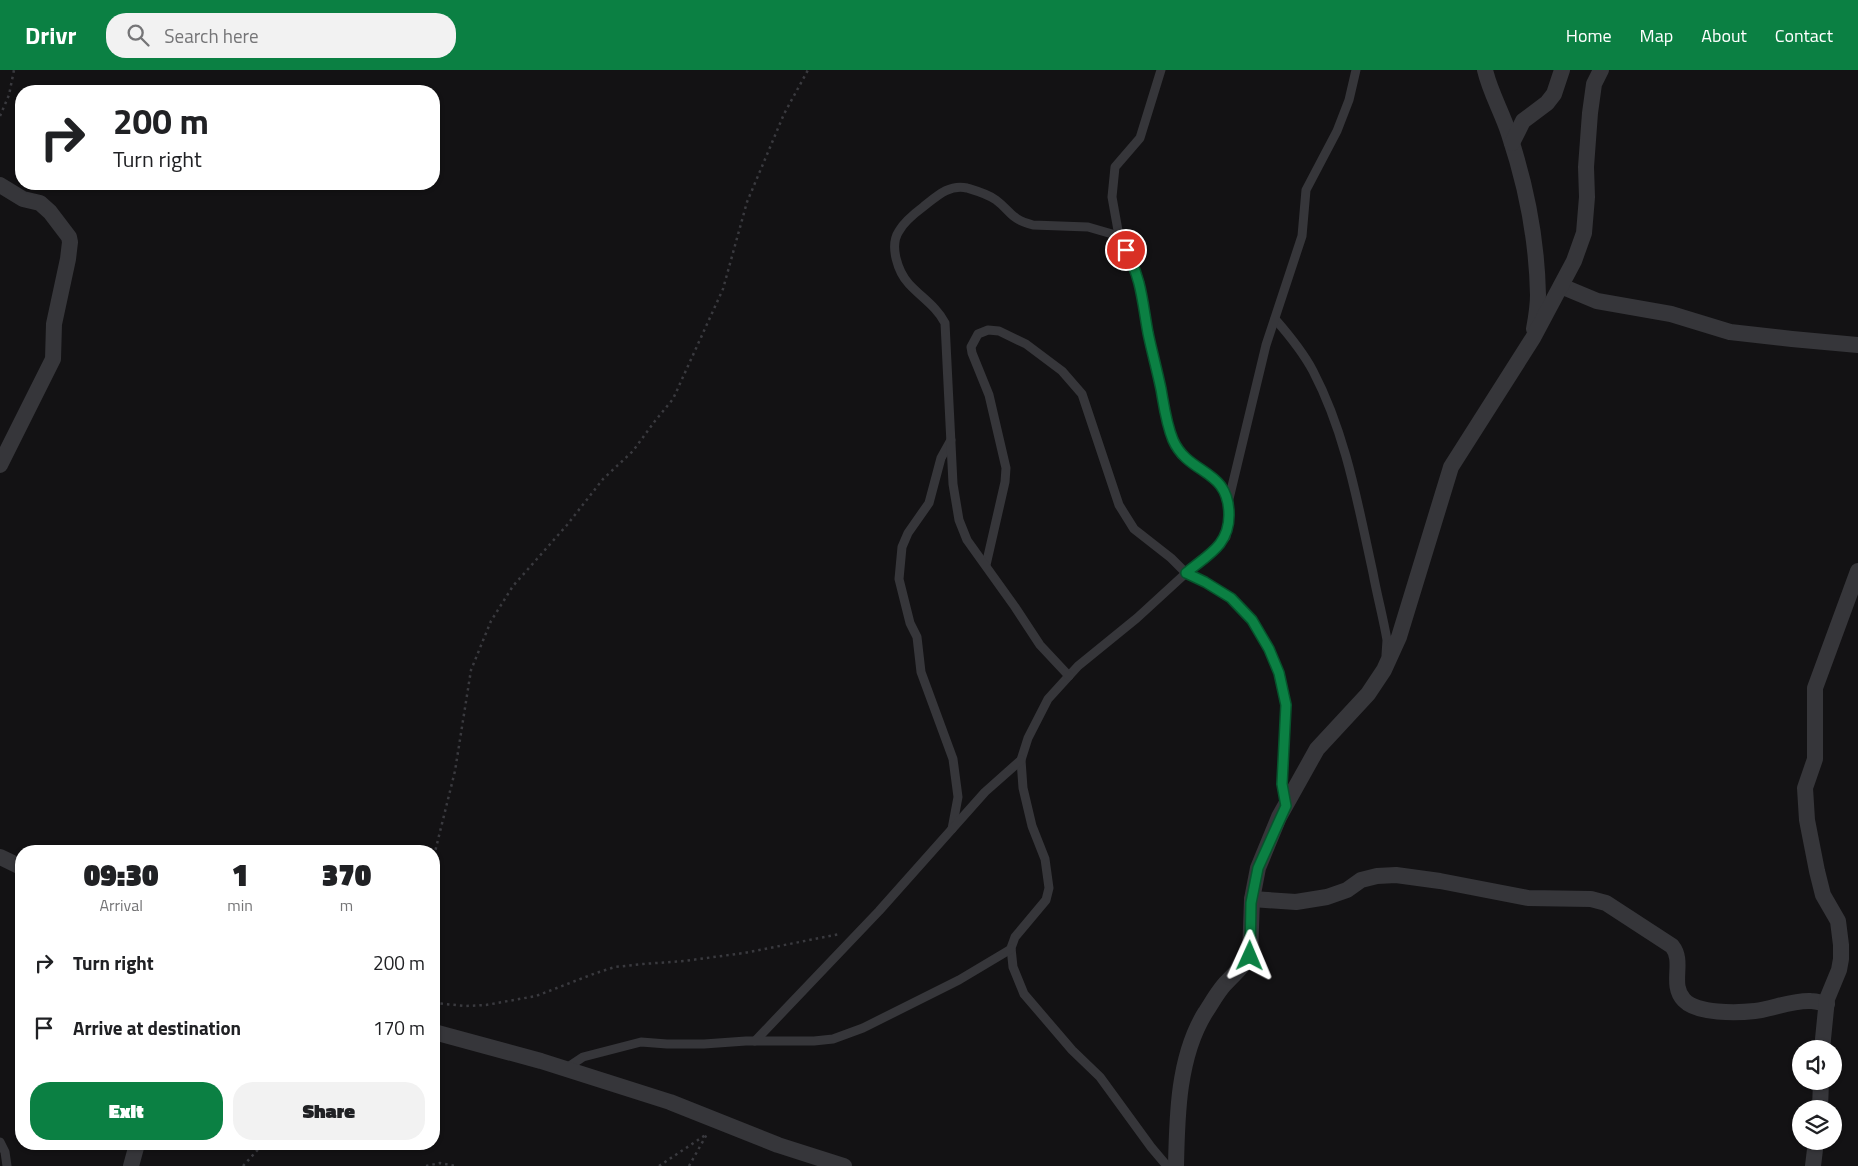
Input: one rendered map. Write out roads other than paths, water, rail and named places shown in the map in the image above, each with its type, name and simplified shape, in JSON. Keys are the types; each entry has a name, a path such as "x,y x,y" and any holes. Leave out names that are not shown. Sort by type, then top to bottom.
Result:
{"street":[{"path":"1512,143 1523,121 1547,104 1554,94 1562,70"},
{"path":"1176,1166 1176,1129 1184,1066 1194,1036 1204,1015 1223,986 1250,956 1252,899 1258,868 1286,806 1317,749 1368,694 1386,665 1401,629 1452,467 1533,338 1574,261 1584,233 1590,114 1594,84 1601,70"},
{"path":"1487,77 1520,169 1536,268 1538,296 1533,338"},
{"path":"0,185 23,199 40,203 50,212 69,237 70,242 54,324 53,359 0,465"},
{"path":"1561,286 1597,301 1670,314 1730,332 1792,340 1858,345"},
{"path":"1823,1040 1827,1004 1841,959 1840,932 1838,921 1823,895 1817,871 1807,820 1805,788 1815,759 1816,688 1858,571"},
{"path":"0,857 15,864"},
{"path":"1252,899 1296,902 1327,897 1347,890 1361,880 1377,876 1396,875 1440,881 1528,898 1591,899 1606,904 1672,946 1677,952 1678,963 1676,972 1680,994 1685,1002 1714,1012 1754,1011 1785,1004 1811,1001 1827,1004"},
{"path":"440,1034 670,1102 711,1127 778,1145 844,1166"},
{"path":"131,1166 135,1150"},
{"path":"1813,1166 1815,1150"}],"lane":[{"path":"1161,70 1140,138 1115,167 1112,197 1118,236 1134,265 1140,283 1148,333 1169,430 1181,455 1222,486 1228,503 1229,516 1226,536 1216,548 1137,618 1078,666 1048,699 1028,738 1021,760 1023,788 1032,826 1045,859 1049,888 1046,900 1015,937 1011,949 1013,967 1024,994 1072,1050 1100,1077 1167,1166"},
{"path":"1228,503 1236,478 1248,417 1262,363 1302,236 1306,190 1337,130 1356,70"},
{"path":"1478,70 1487,77"},
{"path":"1069,676 1040,645 967,540 959,520 954,484 945,323 940,313 908,283 901,272 894,244 898,231 919,210 944,190 960,187 994,198 1016,219 1025,222 1088,227 1118,236"},
{"path":"1275,319 1295,343 1313,370 1342,444 1361,515 1382,610 1387,640 1386,665"},
{"path":"986,565 1006,474 1002,448 989,395 971,347 978,334 988,330 999,331 1026,344 1062,371 1075,385 1082,394 1119,505 1134,529 1171,558 1186,573 1231,598 1252,620 1279,673 1286,705 1282,784 1286,806"},
{"path":"951,440 942,458 929,503 908,533 902,547 899,579 910,623 916,637 921,672 953,759 958,797 952,829"},
{"path":"755,1041 879,911 985,792 1021,760"},
{"path":"564,1069 590,1055 641,1042 667,1044 832,1039 863,1028 959,980 1011,949"},
{"path":"0,1142 5,1152 7,1166"}]}
